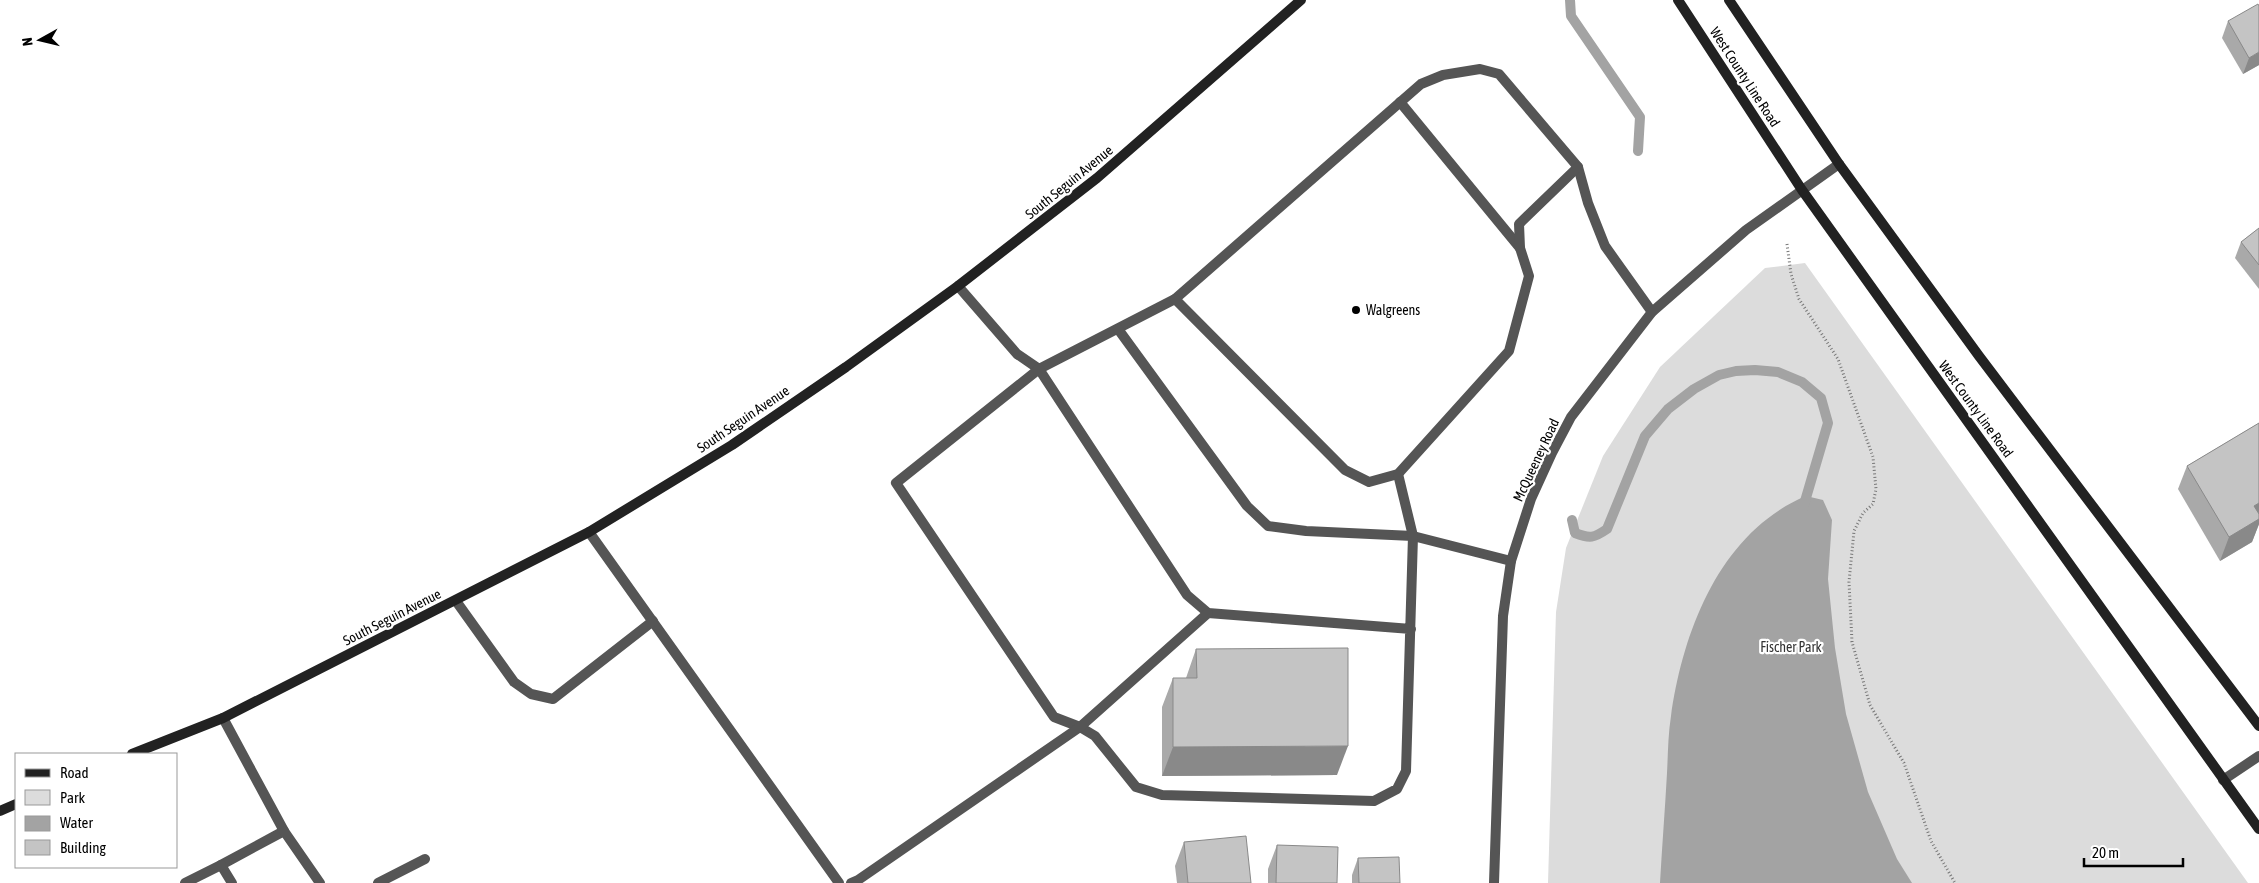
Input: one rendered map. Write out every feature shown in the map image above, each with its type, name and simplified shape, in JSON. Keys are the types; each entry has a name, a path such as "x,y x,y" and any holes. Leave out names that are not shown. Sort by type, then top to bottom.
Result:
{"main road":[{"name":"South Seguin Avenue","path":"135,753 223,718 456,601 589,532 732,444 846,367 958,286 1097,178 1301,0"},
{"name":"West County Line Road","path":"1678,0 1802,190 2259,829"},
{"name":"West County Line Road","path":"1729,0 1839,164 1979,356 2259,726"},
{"path":"0,811 15,804"}],"street":[{"path":"1398,474 1413,536 1406,771 1397,788 1374,800 1162,796 1136,787 1095,736 1080,727 1054,717 896,483 1039,368 1175,299 1421,84 1443,75 1480,68 1499,74 1578,167 1588,203 1605,246 1652,312"},
{"path":"1400,102 1520,248"},
{"name":"McQueeney Road","path":"1494,883 1500,658 1503,616 1511,561 1531,499 1571,417 1652,312 1746,230 1839,164"},
{"path":"1175,299 1345,470 1369,482 1398,474 1509,351 1529,276 1520,248 1519,224 1578,167"},
{"path":"958,286 1017,354 1039,368 1187,595 1208,613 1411,629"},
{"path":"1118,329 1247,506 1268,526 1306,531 1413,536 1511,561"},
{"path":"589,532 839,883"},
{"path":"456,601 514,682 531,694 552,699 654,621"},
{"path":"851,883 866,875 1080,727 1208,613"},
{"path":"223,718 284,831 320,883"},
{"path":"2224,780 2259,756"},
{"path":"185,883 284,831"},
{"path":"378,883 425,859"},
{"path":"221,865 232,883"}],"path":[{"path":"1787,244 1791,274 1799,300 1838,359 1873,457 1876,489 1873,504 1863,513 1854,531 1849,582 1852,642 1856,658 1870,705 1904,763 1931,841 1955,883"}],"green space":[{"name":"Fischer Park","path":"1805,263 2248,883 1548,883 1556,612 1566,548 1603,456 1660,367 1765,268"}],"water":[{"path":"1806,496 1823,500 1832,520 1828,579 1835,648 1846,714 1868,792 1897,859 1912,883 1660,883 1670,723 1685,651 1696,619 1711,588 1729,559 1750,534 1776,512"}],"building":[{"path":"2258,4 2259,52 2249,58 2228,21"},
{"path":"2259,228 2259,265 2241,242"},
{"path":"2259,423 2259,503 2254,506 2259,514 2259,519 2229,537 2187,466"},
{"path":"1348,648 1348,746 1173,747 1173,678 1197,678 1196,649"},
{"path":"1246,836 1251,883 1188,883 1184,842"},
{"path":"1277,845 1338,847 1337,883 1276,883"},
{"path":"1399,857 1400,883 1359,883 1358,858"}],"waterway":[{"path":"1570,0 1571,16 1640,117 1638,151"},
{"path":"1572,520 1575,533 1585,536 1592,537 1607,529 1645,436 1668,409 1694,389 1719,375 1736,371 1755,370 1778,372 1802,382 1821,398 1828,423 1803,508"}],"place":[{"name":"Walgreens","path":"1356,310"}]}
